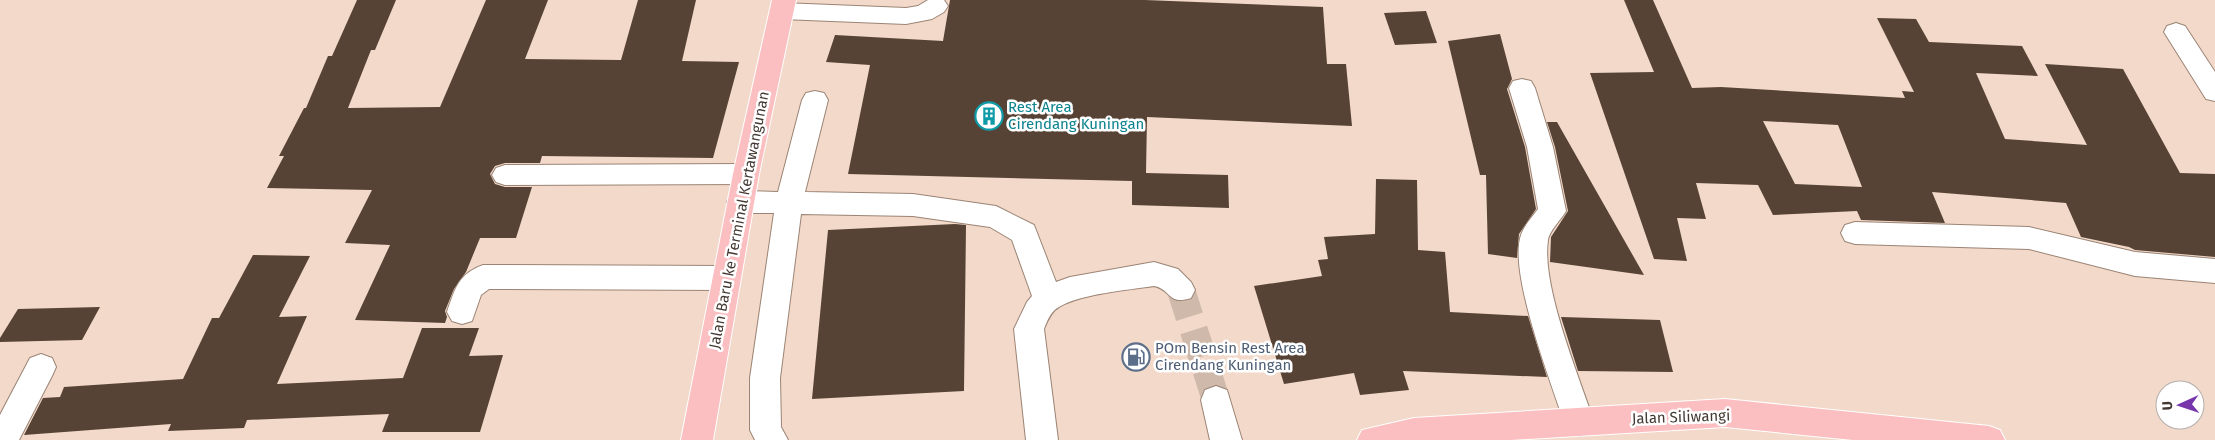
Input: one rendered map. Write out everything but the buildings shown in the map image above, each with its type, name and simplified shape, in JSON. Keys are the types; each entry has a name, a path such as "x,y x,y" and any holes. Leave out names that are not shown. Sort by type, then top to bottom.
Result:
{"main road":[{"name":"Jalan Baru ke Terminal Kertawangunan","path":"697,440 740,202 783,6"},
{"name":"Jalan Siliwangi","path":"1373,440 1414,432 1725,413 1989,440"}],"street":[{"path":"783,6 906,16 924,13 936,6"},
{"path":"2176,32 2215,92"},
{"path":"1522,88 1540,147 1552,210 1534,236 1534,269 1543,311 1579,422"},
{"path":"772,440 766,430 765,378 789,203 815,100"},
{"path":"505,175 746,174"},
{"path":"740,202 914,205 996,217 1024,233 1047,299"},
{"path":"1856,233 2029,238 2071,246 2135,264 2215,271"},
{"path":"1042,440 1029,330 1037,311 1047,299 1070,289 1154,274 1168,277 1182,290"},
{"path":"462,312 469,289 483,277 726,278"},
{"path":"3,440 40,367"},
{"path":"1216,400 1226,440"}],"tunnel":[{"path":"1181,290 1216,400"}],"place":[{"name":"Rest Area Cirendang Kuningan","path":"989,116"},
{"name":"POm Bensin Rest Area Cirendang Kuningan","path":"1136,357"}]}
